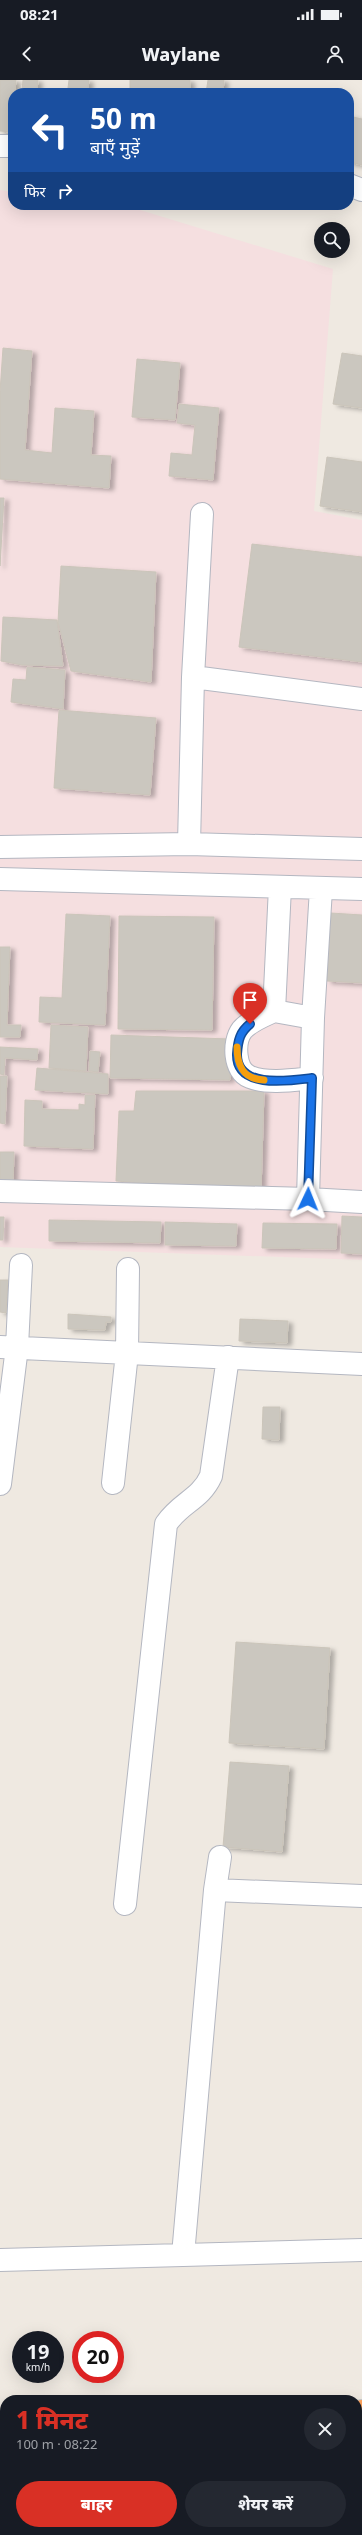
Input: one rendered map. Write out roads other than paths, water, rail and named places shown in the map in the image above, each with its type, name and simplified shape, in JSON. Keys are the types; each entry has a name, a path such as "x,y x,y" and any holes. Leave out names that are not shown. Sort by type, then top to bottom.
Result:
{"street":[{"path":"189,844 193,677 202,514"},
{"path":"193,677 362,699"},
{"path":"0,848 59,845 189,844 362,849"},
{"path":"59,845 59,879"},
{"path":"0,879 59,879 362,889"},
{"path":"274,1011 280,887"},
{"path":"308,1199 313,1018 321,888"},
{"path":"312,1078 261,1079 249,1077 240,1068 238,1063 238,1045 241,1031 250,1024 274,1011 313,1018"},
{"path":"0,1191 308,1199 362,1202"},
{"path":"0,1484 9,1347 21,1265"},
{"path":"113,1483 127,1353 128,1269"},
{"path":"9,1347 362,1364"},
{"path":"125,1904 166,1524 174,1512 205,1490 212,1476 228,1357"},
{"path":"183,2255 215,1890 220,1857"},
{"path":"215,1890 362,1896"},
{"path":"0,2260 362,2250"}]}
